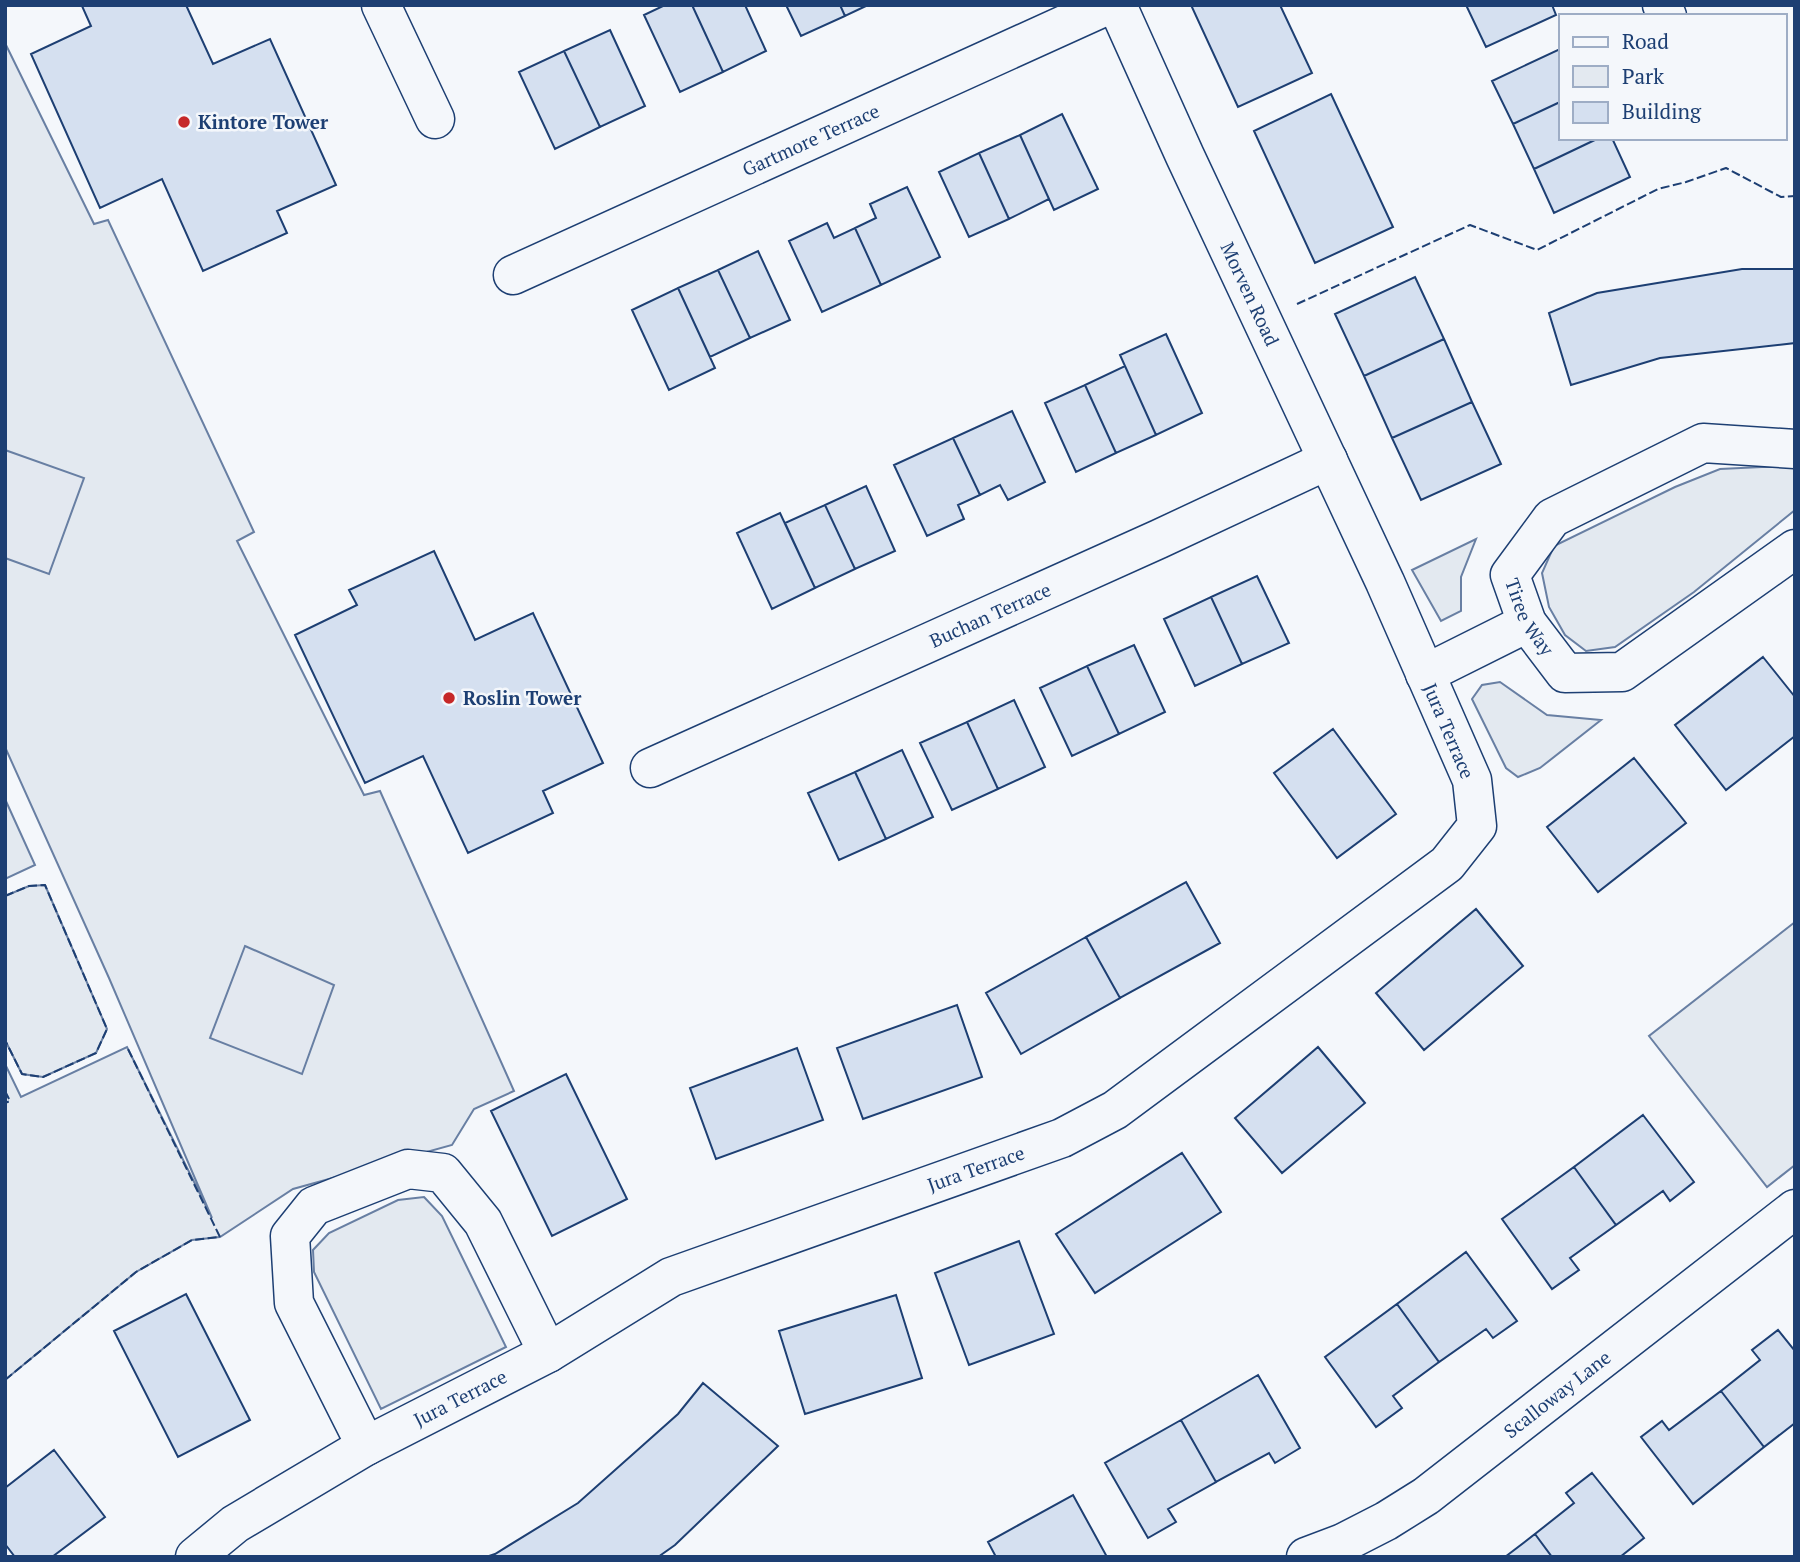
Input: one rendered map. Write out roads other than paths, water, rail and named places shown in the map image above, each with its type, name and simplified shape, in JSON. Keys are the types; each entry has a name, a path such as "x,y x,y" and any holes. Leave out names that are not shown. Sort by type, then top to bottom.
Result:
{"street":[{"path":"381,5 435,119"},
{"name":"Gartmore Terrace","path":"513,275 1108,5"},
{"name":"Morven Road","path":"1117,5 1385,582"},
{"name":"Tiree Way","path":"1795,449 1703,443 1552,518 1510,575 1527,623 1565,673 1622,672 1795,549"},
{"name":"Buchan Terrace","path":"650,768 1328,460"},
{"name":"Jura Terrace","path":"195,1557 235,1524 366,1446 548,1353 671,1277 1062,1138 1115,1110 1447,864 1477,826 1472,780 1385,582"},
{"path":"1425,674 1527,623"},
{"path":"366,1446 294,1303 290,1236 314,1206 408,1169 443,1173 483,1222 548,1353"},
{"name":"Scalloway Lane","path":"1306,1557 1354,1538 1426,1496 1795,1209"}],"place":[{"name":"Kintore Tower","path":"184,122"},
{"name":"Roslin Tower","path":"449,698"}]}
